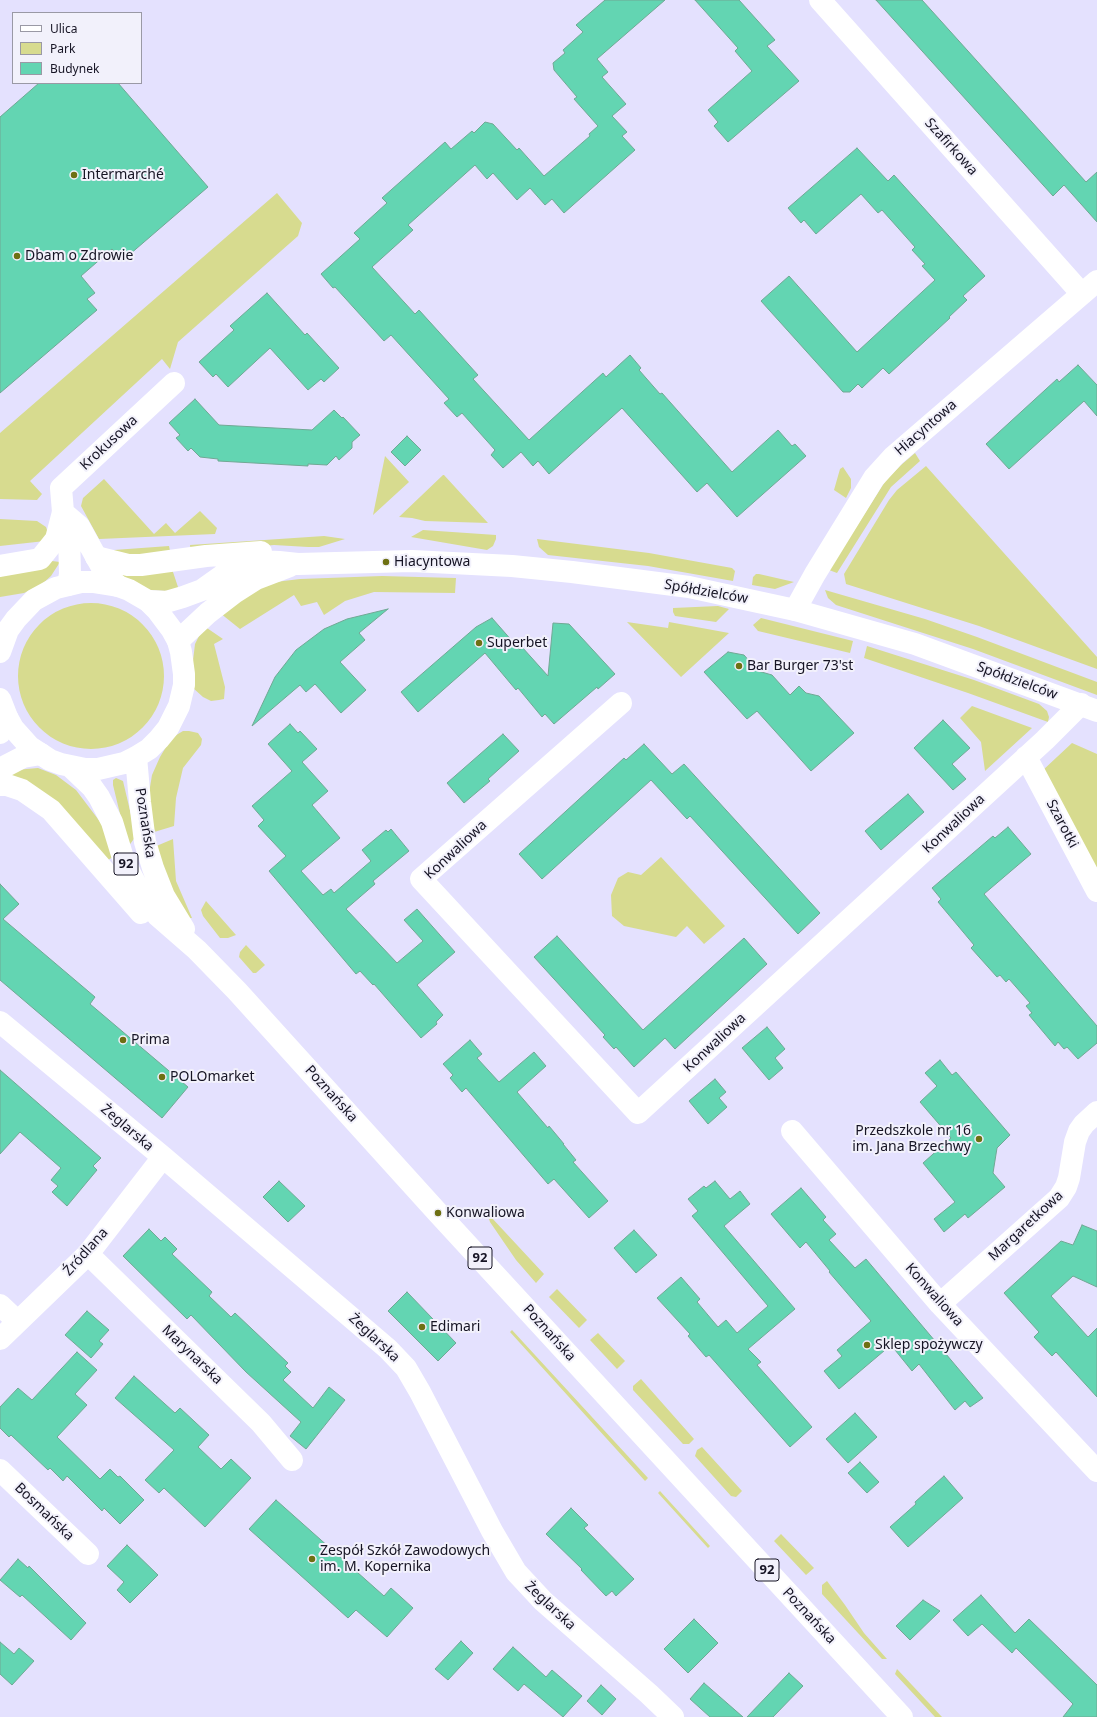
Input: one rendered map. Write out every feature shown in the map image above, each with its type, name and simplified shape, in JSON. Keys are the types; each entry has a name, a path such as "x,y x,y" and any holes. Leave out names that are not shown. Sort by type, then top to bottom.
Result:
{"street":[{"name":"Szafirkowa","path":"820,0 1089,287"},
{"name":"Hiacyntowa","path":"796,610 815,574 874,478 894,456 1089,287"},
{"name":"Krokusowa","path":"68,584 70,574 69,533 63,512 61,488 174,383"},
{"path":"0,566 40,559 56,539 63,512 79,526 105,573 118,586"},
{"path":"96,557 128,565 141,565 220,555 271,551 294,555 323,563"},
{"name":"Spółdzielców","path":"148,602 166,602 183,597 202,590 226,573 252,563 268,561 298,564 426,562 512,566 572,572 689,587 796,610 915,644 1089,708"},
{"name":"Spółdzielców","path":"178,641 208,613 234,593 256,579 298,564"},
{"name":"92","path":"0,652 8,630 24,609 44,594 68,584 93,582 118,586 138,595 148,602 165,619 178,641 184,674 184,685 179,706 168,728 148,749 136,757 112,767 98,769 71,767 56,762 41,754 21,738 2,716"},
{"name":"92","path":"0,613 24,609"},
{"name":"Konwaliowa","path":"621,703 421,879 638,1113 1026,758 1089,708"},
{"path":"0,769 23,757 41,754"},
{"name":"Poznańska","path":"136,757 145,842 153,868 164,896 197,950"},
{"name":"Szarotki","path":"1026,758 1097,892"},
{"name":"Poznańska","path":"71,767 92,786 99,797 112,822 123,858 138,888 158,916 197,950 238,991 438,1213 902,1717"},
{"path":"0,785 22,790 50,810 144,916 197,950"},
{"name":"Żeglarska","path":"0,1022 388,1349 406,1368 430,1409 492,1531 516,1572 543,1601 673,1717"},
{"name":"Margaretkowa","path":"940,1304 1059,1198 1066,1187 1069,1178 1075,1142 1079,1131 1097,1112"},
{"name":"Konwaliowa","path":"792,1131 940,1304 1096,1469"},
{"name":"Źródlana","path":"0,1339 88,1254 163,1158"},
{"name":"Marynarska","path":"88,1254 261,1423 292,1460"},
{"path":"0,1305 17,1321"},
{"name":"Bosmańska","path":"0,1470 88,1554"}],"green space":[{"path":"277,193 302,223 298,236 178,342 170,369 162,359 30,481 42,494 37,500 0,499 0,433"},
{"path":"915,453 920,461 891,487 837,573 829,570 886,480"},
{"path":"385,456 409,482 373,515"},
{"path":"926,466 1097,657 1097,669 979,626 846,584 844,574 889,500 897,490"},
{"path":"843,467 851,479 851,488 846,498 834,490 840,469"},
{"path":"443,475 488,523 425,521 399,517"},
{"path":"104,479 154,534 166,523 175,533 200,511 217,528 215,534 99,539 81,506 83,498"},
{"path":"0,519 37,521 46,527 48,533 45,541 0,546"},
{"path":"423,530 496,535 496,539 493,546 487,550 411,537"},
{"path":"324,536 345,539 319,547 274,545 191,553 190,545"},
{"path":"537,539 649,553 732,568 735,571 733,581 648,566 548,555 539,547"},
{"path":"169,546 171,556 131,560 112,553 114,550"},
{"path":"52,561 60,562 51,576 41,585 24,593 0,597 0,571"},
{"path":"111,568 172,569 179,590 148,590 124,579"},
{"path":"756,574 794,582 775,589 752,585 753,577"},
{"path":"382,576 456,578 455,593 374,592 345,601 324,615 317,602 301,606 294,595 240,629 220,613 267,583 300,579"},
{"path":"825,590 925,619 1097,682 1097,695 973,649 836,605 828,598"},
{"path":"91,603 112,606 131,615 143,624 152,636 161,655 164,676 161,697 152,716 143,728 131,737 112,746 91,749 70,746 51,737 39,728 30,716 21,697 18,676 21,655 30,636 39,624 51,615 70,606"},
{"path":"718,606 729,609 716,622 675,616 673,612 673,608"},
{"path":"761,618 853,641 850,653 758,631 753,625"},
{"path":"627,622 668,628 669,622 729,633 681,677"},
{"path":"204,626 223,639 214,644 225,687 224,699 211,701 203,697 193,688 192,669 195,644"},
{"path":"867,646 974,680 1039,704 1047,711 1049,717 1048,722 864,658"},
{"path":"972,706 1032,728 985,771 981,742 960,718"},
{"path":"183,731 198,733 202,739 201,745 183,768 176,798 174,826 151,833 149,793 152,775 169,742 173,737"},
{"path":"1072,743 1097,754 1097,882 1042,771"},
{"path":"38,768 56,775 76,790 101,823 114,856 107,861 0,775 15,770"},
{"path":"116,778 123,781 136,836 128,847 113,785 113,780"},
{"path":"173,839 176,881 192,918 188,918 168,884 154,847"},
{"path":"661,857 725,926 704,944 687,926 676,937 624,926 612,916 611,895 618,878 628,872 641,875"},
{"path":"206,901 236,935 228,938 220,938 203,916 201,910"},
{"path":"246,945 265,965 256,973 253,973 239,957 240,952"},
{"path":"491,1217 544,1274 536,1283 516,1260 490,1222 489,1219"},
{"path":"557,1289 587,1320 579,1328 549,1297"},
{"path":"512,1330 648,1478 645,1481 510,1332"},
{"path":"598,1333 625,1361 617,1369 590,1340"},
{"path":"641,1379 694,1439 689,1444 683,1444 633,1390 633,1386"},
{"path":"702,1447 742,1491 736,1497 731,1496 695,1456 697,1450"},
{"path":"660,1491 710,1546 708,1548 658,1493"},
{"path":"781,1534 814,1568 806,1575 774,1541"},
{"path":"827,1581 864,1633 887,1659 882,1659 822,1594 822,1585"},
{"path":"897,1669 942,1717 935,1717 895,1674"}],"building":[{"path":"605,0 665,0 597,59 608,72 602,77 626,104 612,116 627,132 622,136 635,150 564,213 552,199 545,205 530,188 517,200 493,173 487,179 475,165 408,225 413,230 372,267 415,314 419,310 478,375 473,379 529,440 603,373 606,377 630,355 641,368 639,370 660,394 662,393 732,472 778,430 792,446 795,444 806,456 737,517 707,483 697,492 622,408 549,474 538,461 533,466 521,452 503,468 491,455 495,450 462,413 457,417 444,403 449,399 391,335 384,341 335,287 333,288 321,274 360,239 354,233 387,203 382,198 445,142 451,149 472,131 474,133 485,122 493,124 517,150 519,148 544,176 590,136 589,134 598,126 574,99 577,97 554,70 553,63 565,53 563,50 583,32 576,25"},
{"path":"695,0 739,0 775,40 767,46 799,81 728,142 714,126 718,122 708,110 752,71 735,51 738,48"},
{"path":"876,0 922,0 1086,182 1097,172 1097,222 1064,185 1053,196"},
{"path":"38,84 119,84 208,187 122,261 112,249 81,276 95,293 87,299 97,310 0,393 0,117"},
{"path":"857,148 888,181 894,175 985,276 963,296 967,300 949,317 950,318 889,374 883,368 862,388 858,384 850,392 843,392 761,301 789,276 857,352 935,280 922,266 925,264 912,250 915,247 882,210 878,213 861,194 816,234 804,220 801,223 788,208"},
{"path":"267,293 305,335 307,333 339,368 324,382 321,379 308,390 270,348 228,387 216,374 213,377 199,362 234,330 230,326"},
{"path":"1078,365 1097,385 1097,416 1084,401 1009,469 986,444 1057,379 1059,382"},
{"path":"195,399 219,425 312,430 334,410 360,435 352,442 352,448 339,460 336,456 327,465 308,464 308,466 218,461 218,459 200,457 191,448 188,451 176,438 180,435 169,423"},
{"path":"407,436 421,450 405,466 391,452"},
{"path":"388,609 359,633 365,640 340,662 366,690 341,713 315,684 306,692 300,685 252,726 275,677 296,650 324,629 347,619"},
{"path":"492,618 520,650 522,647 548,676 553,623 569,624 615,674 598,689 597,687 554,724 545,714 542,717 518,688 516,690 485,653 418,712 401,692 476,627"},
{"path":"728,652 744,655 758,671 772,675 790,695 799,686 806,693 819,696 854,733 811,771 757,711 747,719 704,672"},
{"path":"943,720 970,748 952,764 966,779 953,790 914,748"},
{"path":"290,724 298,733 300,731 317,749 302,762 328,791 312,805 340,838 301,871 323,895 331,889 334,893 371,861 362,850 386,830 388,832 391,829 409,851 373,881 375,884 346,909 397,963 423,941 404,920 417,909 455,952 417,985 443,1015 436,1022 437,1024 421,1038 374,984 373,985 360,971 356,974 269,871 286,856 258,826 264,820 252,806 292,771 268,744"},
{"path":"503,734 519,751 488,779 490,781 464,803 447,783"},
{"path":"644,744 672,774 684,764 820,913 798,934 690,816 687,819 651,780 542,879 519,854 624,758 626,760"},
{"path":"908,794 924,812 881,850 865,831"},
{"path":"1008,827 1031,854 984,894 1097,1026 1097,1043 1078,1059 1067,1047 1064,1049 1058,1042 1055,1046 1029,1015 1032,1013 1026,1006 1030,1003 1009,979 1006,982 1000,975 997,977 971,948 974,945 938,902 941,899 932,888 993,836 995,838"},
{"path":"0,884 19,904 3,919 95,997 90,1004 188,1087 162,1118 0,980"},
{"path":"557,936 643,1030 744,938 767,964 675,1049 665,1038 634,1067 616,1047 614,1049 603,1037 605,1035 534,957"},
{"path":"767,1027 785,1049 775,1058 783,1068 769,1080 742,1048"},
{"path":"470,1040 482,1054 477,1058 499,1082 534,1052 546,1066 517,1092 548,1128 549,1126 576,1160 573,1162 608,1201 589,1218 554,1179 548,1184 466,1088 462,1092 450,1078 453,1075 443,1064"},
{"name":"Przedszkole nr 16 im. Jana Brzechwy","path":"940,1060 952,1075 956,1072 1010,1135 997,1148 993,1173 1005,1187 968,1218 965,1214 944,1232 934,1219 955,1202 923,1163 951,1138 920,1102 937,1086 925,1073"},
{"path":"0,1070 101,1158 93,1166 97,1170 67,1206 52,1192 58,1186 51,1180 61,1168 20,1132 0,1154"},
{"path":"715,1079 726,1092 719,1098 727,1107 708,1124 689,1101"},
{"path":"279,1181 305,1206 288,1222 263,1197"},
{"path":"715,1181 730,1199 740,1191 750,1204 724,1226 795,1309 748,1349 761,1362 757,1365 812,1427 790,1447 709,1355 706,1357 688,1336 690,1334 657,1298 681,1277 700,1299 697,1302 718,1327 726,1320 737,1333 768,1306 692,1216 698,1211 688,1199 704,1186 706,1188"},
{"path":"801,1188 826,1217 823,1220 836,1234 829,1240 855,1268 866,1259 983,1398 970,1407 965,1401 955,1410 919,1364 912,1371 891,1345 839,1389 824,1371 842,1356 837,1350 871,1321 829,1272 830,1271 806,1242 800,1248 771,1214"},
{"path":"1082,1225 1097,1231 1097,1287 1073,1276 1051,1296 1088,1337 1097,1328 1097,1397 1056,1352 1052,1356 1034,1337 1039,1332 1004,1293 1061,1241 1073,1245"},
{"path":"149,1229 161,1241 165,1237 177,1249 172,1254 212,1292 209,1296 231,1317 235,1313 288,1363 285,1366 291,1372 283,1380 313,1408 329,1387 345,1400 306,1449 290,1436 301,1422 246,1372 191,1315 187,1319 123,1256"},
{"path":"634,1230 657,1255 636,1273 614,1248"},
{"name":"Edimari","path":"407,1292 456,1343 438,1361 388,1311"},
{"path":"87,1311 109,1330 99,1341 103,1344 91,1358 65,1335"},
{"path":"77,1352 97,1370 75,1394 87,1405 57,1437 100,1479 110,1469 118,1477 120,1476 144,1500 120,1524 104,1508 102,1511 67,1476 63,1481 50,1468 48,1470 11,1435 9,1437 0,1428 0,1407 18,1388 32,1400"},
{"path":"134,1376 175,1413 180,1408 209,1435 198,1447 221,1469 231,1459 251,1478 205,1527 164,1488 159,1493 145,1480 174,1450 115,1398"},
{"path":"855,1413 877,1437 848,1463 826,1439"},
{"path":"860,1462 879,1482 867,1493 848,1473"},
{"path":"944,1476 963,1498 908,1547 890,1527"},
{"name":"Zespół Szkół Zawodowych im. M. Kopernika","path":"276,1500 384,1596 391,1588 413,1608 387,1637 356,1610 348,1618 249,1529"},
{"path":"571,1508 588,1525 584,1528 634,1579 616,1596 612,1591 606,1596 581,1570 582,1569 546,1534"},
{"path":"127,1545 158,1575 130,1603 117,1590 124,1582 107,1566"},
{"path":"18,1559 28,1568 29,1566 86,1623 71,1640 22,1595 20,1597 0,1580"},
{"path":"981,1595 1015,1633 1029,1619 1097,1685 1097,1717 1063,1717 1073,1704 1016,1648 1012,1653 982,1624 968,1636 953,1620"},
{"path":"923,1600 940,1611 910,1640 896,1626"},
{"path":"694,1619 718,1643 688,1673 664,1649"},
{"path":"461,1641 473,1653 448,1680 435,1669"},
{"path":"0,1642 14,1654 19,1648 34,1661 12,1685 0,1674"},
{"path":"513,1647 546,1677 552,1670 582,1696 563,1717 524,1684 518,1691 493,1669"},
{"path":"789,1673 803,1686 773,1717 747,1717"},
{"path":"704,1683 743,1717 710,1717 690,1699"},
{"path":"601,1685 616,1699 602,1715 587,1701"}],"place":[{"name":"Intermarché","path":"74,175"},
{"name":"Dbam o Zdrowie","path":"17,256"},
{"name":"Hiacyntowa","path":"386,562"},
{"name":"Superbet","path":"479,643"},
{"name":"Bar Burger 73'st","path":"739,666"},
{"name":"Prima","path":"123,1040"},
{"name":"POLOmarket","path":"162,1077"},
{"name":"Przedszkole nr 16 im. Jana Brzechwy","path":"979,1139"},
{"name":"Konwaliowa","path":"438,1213"},
{"name":"Edimari","path":"422,1327"},
{"name":"Sklep spożywczy","path":"867,1345"},
{"name":"Zespół Szkół Zawodowych im. M. Kopernika","path":"312,1559"}]}
